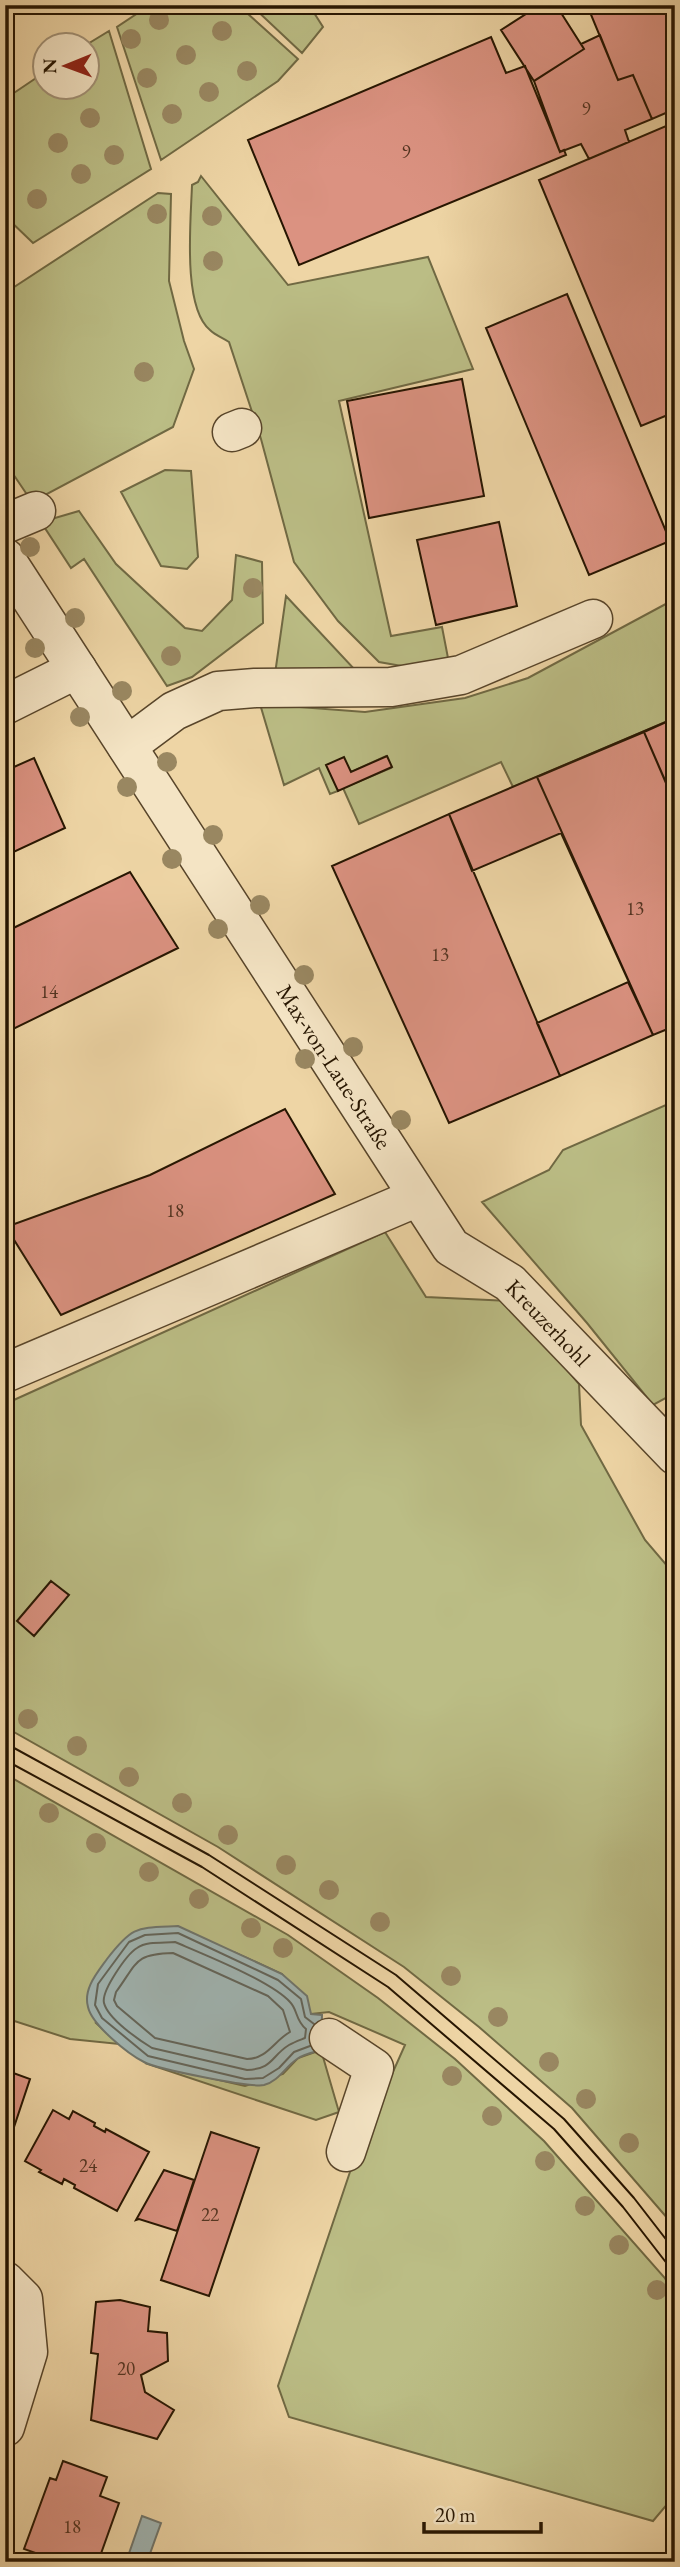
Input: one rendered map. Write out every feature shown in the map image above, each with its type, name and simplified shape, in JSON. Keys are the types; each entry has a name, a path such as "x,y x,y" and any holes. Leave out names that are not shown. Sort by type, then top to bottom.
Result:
{"street":[{"name":"Max-von-Laue-Straße","path":"5,558 418,1197"},
{"path":"127,747 174,711 218,691 255,688 391,687 461,675 593,619"},
{"path":"5,705 77,669"},
{"path":"5,1373 418,1197"},
{"name":"Kreuzerhohl","path":"418,1197 451,1247 510,1283 675,1455"},
{"path":"329,2038 374,2068 346,2152"},
{"path":"5,2281 23,2299 28,2353 5,2427"}],"green space":[{"path":"150,5 238,5 298,59 278,81 161,160 117,27"},
{"path":"251,5 309,5 323,27 302,53"},
{"path":"109,31 151,169 33,243 5,216 5,99 32,81 32,102 102,102 102,35"},
{"path":"201,176 288,285 428,257 473,369 339,401 391,636 442,627 448,658 413,668 379,662 338,621 294,562 261,439 229,342 210,330 201,319 195,302 190,262 190,219 192,185 198,182"},
{"path":"158,193 171,194 169,281 194,369 173,427 32,502 5,462 5,293"},
{"path":"165,470 191,471 198,557 187,569 161,566 121,492"},
{"path":"79,511 116,564 185,628 202,631 232,600 236,555 262,562 263,623 192,677 167,686 84,559 71,568 41,522"},
{"path":"286,596 357,672 275,674"},
{"path":"675,599 675,718 513,787 501,762 359,824 343,788 391,768 386,756 351,772 338,791 330,794 319,768 284,785 260,704 365,712 465,698 528,678"},
{"path":"675,1101 675,1393 653,1405 587,1323 482,1202 549,1170 563,1150"},
{"path":"385,1232 426,1297 510,1301 579,1384 581,1425 645,1540 675,1575 675,2227 572,2108 479,2027 404,1967 218,1847 5,1727 5,1404"},
{"path":"5,1774 288,1935 378,1998 455,2059 544,2141 664,2277 675,2293 675,2495 653,2521 289,2417 278,2386 355,2157 405,2045 329,2012 311,2014 282,1974 234,1952 96,2023 119,2044 70,2039 5,2018"},
{"path":"321,2050 339,2112 316,2120 145,2063 245,2086 283,2074 298,2058"}],"water":[{"path":"178,1926 282,1974 307,1996 311,2014 322,2015 321,2050 299,2057 269,2083 256,2085 152,2065 120,2046 91,2014 87,2000 89,1988 116,1948 130,1934 144,1928"},
{"path":"142,2516 161,2523 147,2562 126,2562"}],"building":[{"path":"540,5 556,5 584,49 534,81 501,30"},
{"path":"587,5 675,5 675,109 652,119 633,75 618,80"},
{"path":"600,35 618,80 633,75 652,119 625,130 629,142 589,159 581,144 560,152 534,81 584,49 581,44"},
{"path":"491,37 506,73 525,66 560,152 564,150 566,155 299,265 248,140"},
{"path":"666,126 675,149 675,412 641,426 539,180"},
{"path":"567,294 670,541 589,575 486,328"},
{"path":"462,379 484,496 369,518 347,401"},
{"path":"499,522 517,606 436,625 417,540"},
{"path":"675,718 675,793 671,794 675,804 675,1026 653,1035 561,833 472,871 449,814"},
{"path":"675,718 675,793 671,794 644,732"},
{"path":"644,732 675,804 675,1026 653,1035 537,777"},
{"path":"387,756 392,767 338,791 326,765 344,757 351,772"},
{"path":"34,758 65,828 5,856 5,771"},
{"path":"449,814 560,1076 449,1123 332,866"},
{"path":"130,872 178,948 5,1033 5,932"},
{"path":"628,982 653,1035 560,1076 537,1023"},
{"path":"285,1109 335,1194 61,1315 6,1227 150,1175"},
{"path":"51,1581 69,1595 34,1636 17,1621"},
{"path":"5,2070 30,2079 7,2148 5,2148"},
{"path":"53,2110 69,2119 73,2111 105,2132 106,2129 149,2152 117,2211 74,2188 75,2185 64,2179 62,2184 39,2172 41,2170 25,2161"},
{"path":"211,2132 259,2148 209,2296 161,2280"},
{"path":"164,2170 194,2180 177,2231 136,2220"},
{"path":"120,2300 150,2307 148,2331 167,2333 168,2361 141,2375 145,2392 174,2410 157,2439 91,2420 98,2354 91,2353 96,2302"},
{"path":"63,2461 107,2477 100,2496 119,2503 98,2562 61,2562 24,2549 50,2478 56,2480"}],"tram line":[{"path":"5,1743 209,1855 396,1975 564,2119 634,2198 675,2251"},
{"path":"5,1760 202,1867 388,1987 554,2129 623,2207 675,2274"}]}
